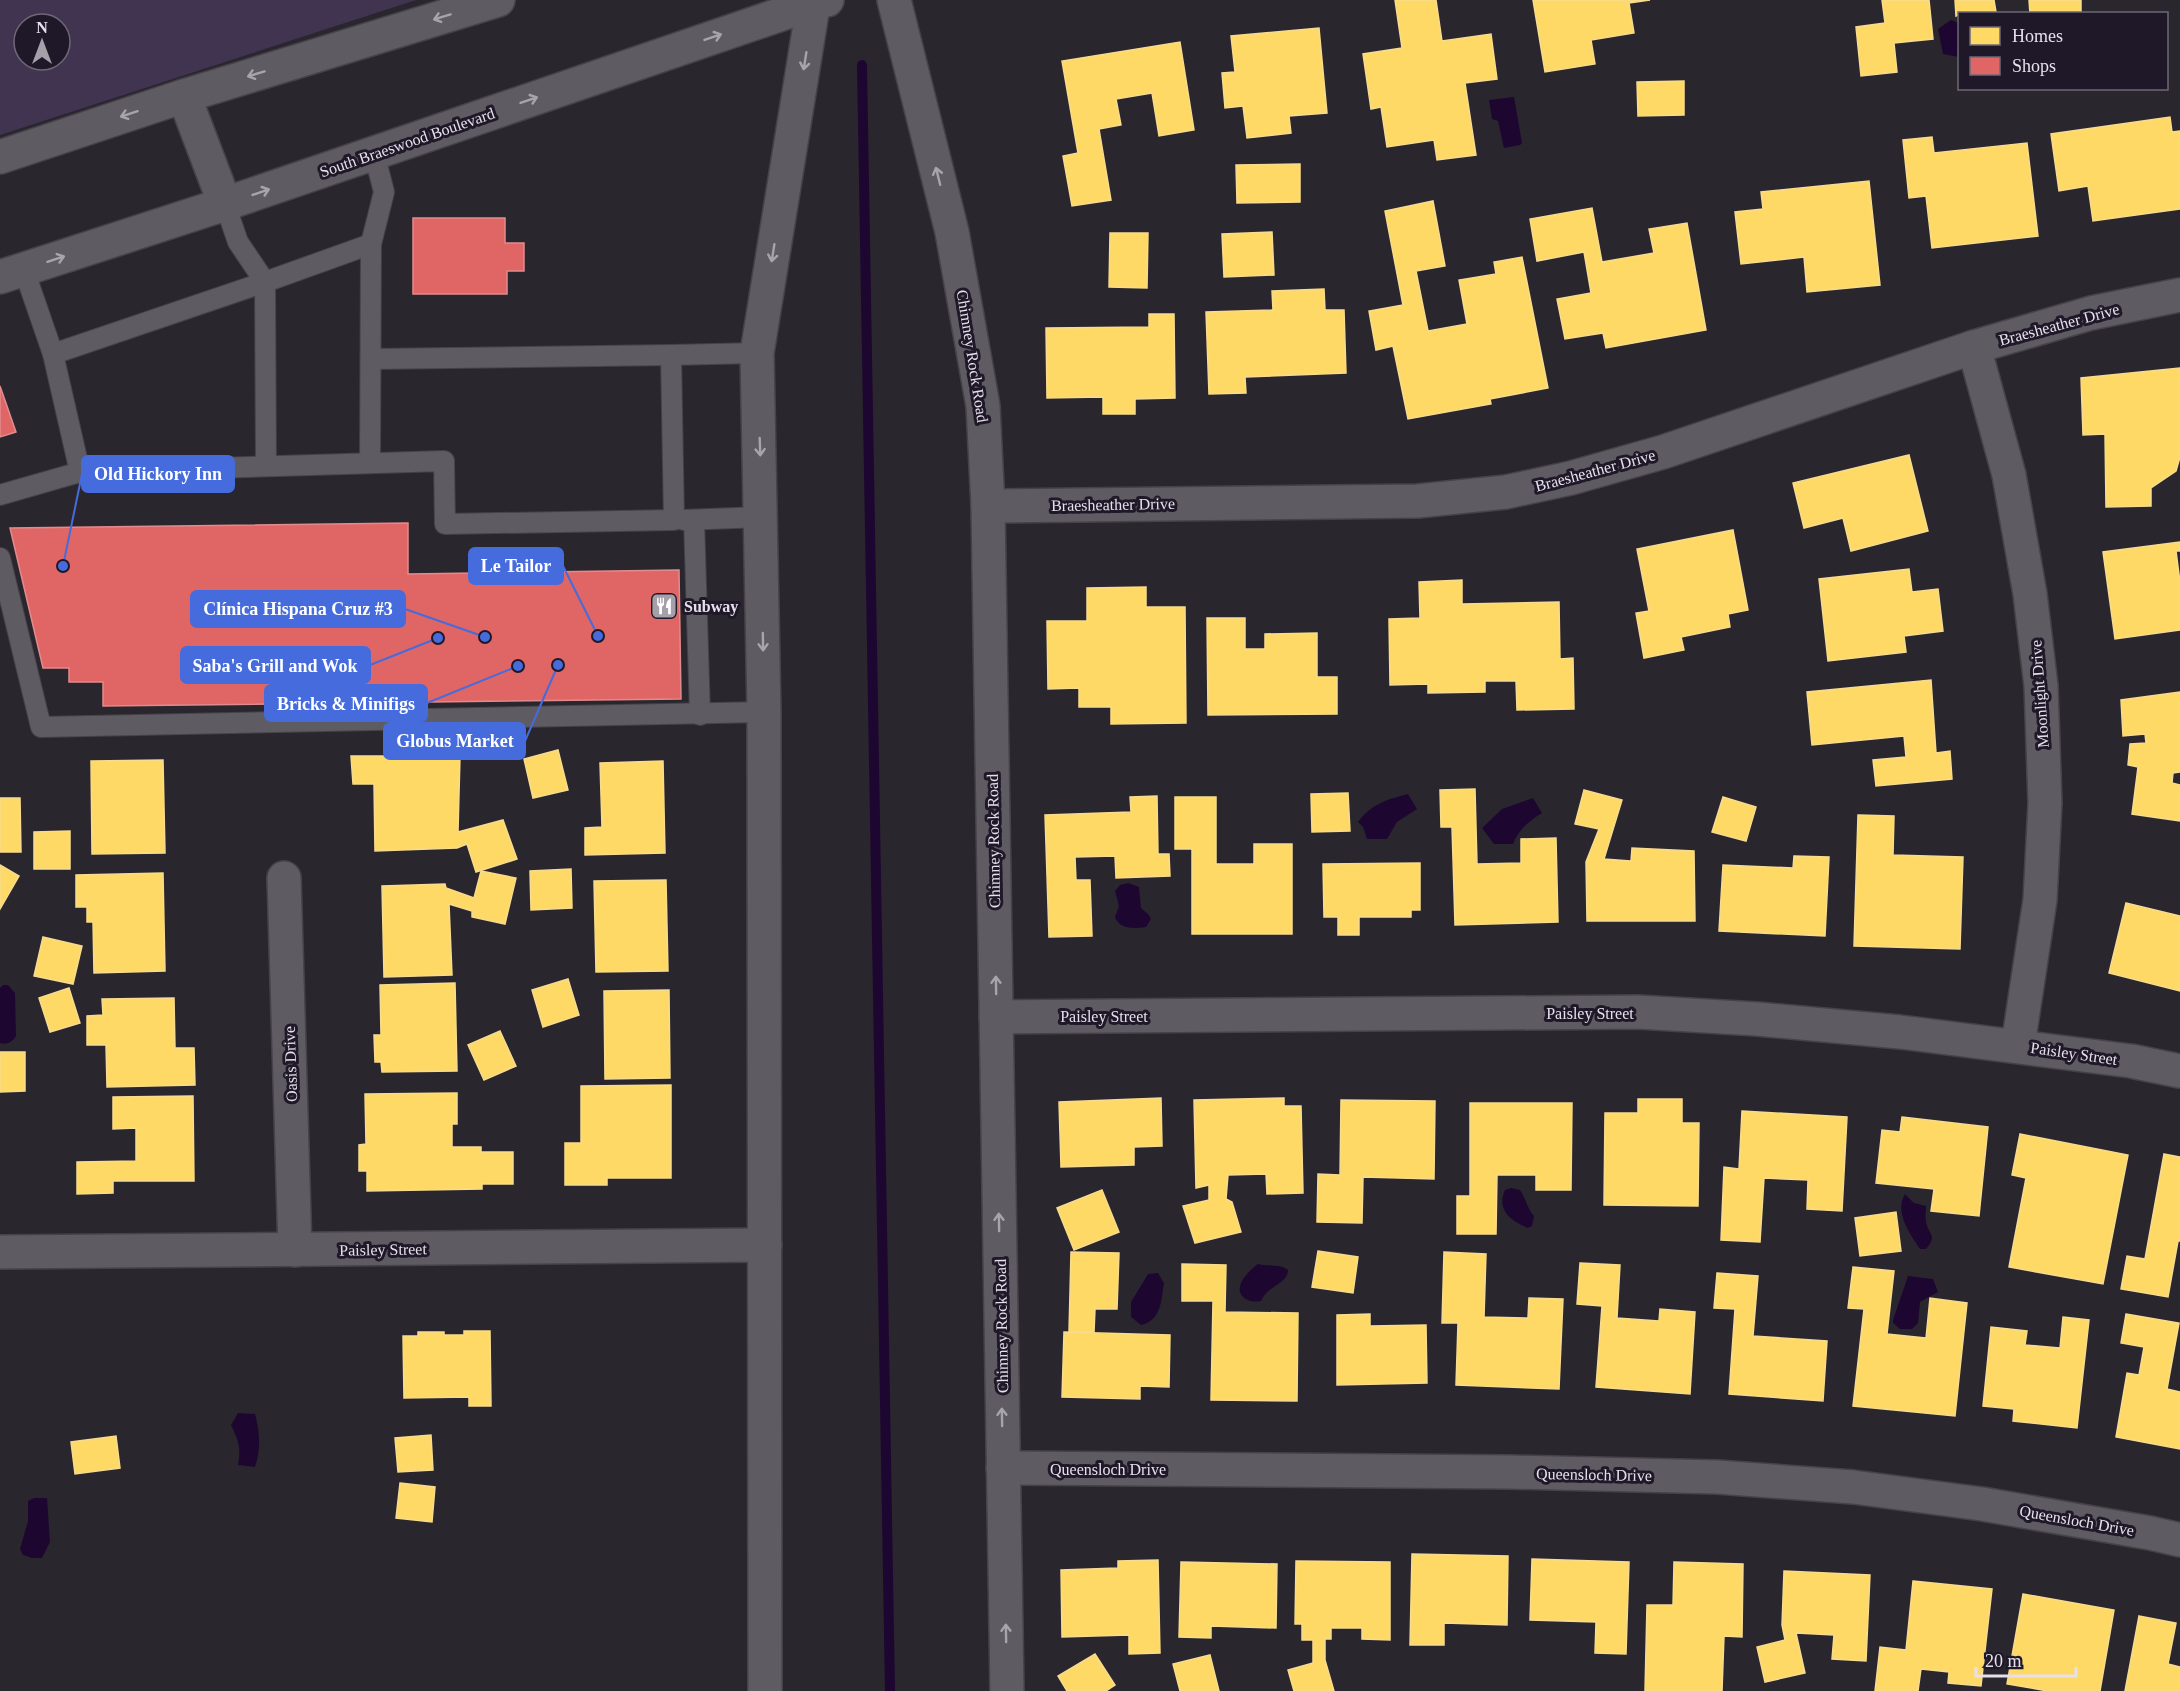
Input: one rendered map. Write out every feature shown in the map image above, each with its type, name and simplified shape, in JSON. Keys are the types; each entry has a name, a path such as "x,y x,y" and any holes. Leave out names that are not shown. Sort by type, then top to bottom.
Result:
{"street":[{"path":"0,157 184,96 498,0"},
{"name":"Chimney Rock Road","path":"894,0 952,232 983,405 988,506 1007,1691"},
{"path":"765,1691 764,712 757,353 818,1"},
{"name":"South Braeswood Boulevard","path":"12,274 225,204 818,1"},
{"path":"184,96 225,204"},
{"name":"Braesheather Drive","path":"988,506 1418,501 1506,492 1571,478 1663,452 1974,347 2091,313 2180,296"},
{"name":"Moonlight Drive","path":"1974,347 2009,475 2030,594 2041,686 2045,803 2040,900 2018,1046"},
{"name":"Oasis Drive","path":"284,878 295,1250"},
{"name":"Paisley Street","path":"996,1017 1638,1012 1757,1019 2018,1046 2131,1061 2180,1071"},
{"name":"Paisley Street","path":"0,1252 765,1245"},
{"name":"Queensloch Drive","path":"1003,1468 1486,1471 1717,1477 1852,1487 1982,1504 2180,1540"}],"lane":[{"path":"370,463 371,244 384,192 374,153"},
{"path":"225,204 238,242 265,282 266,466"},
{"path":"53,354 371,244"},
{"path":"12,274 53,354 80,472"},
{"path":"370,359 757,353"},
{"path":"671,355 674,520"},
{"path":"0,495 80,472 444,461 445,524 762,518"},
{"path":"694,520 700,715"},
{"path":"0,558 41,727 764,712"}],"shaded area":[{"path":"0,0 416,0 0,135"},
{"path":"1951,20 1958,23 1958,57 1943,54 1938,29"},
{"path":"1514,97 1522,143 1504,148 1498,121 1492,119 1489,100"},
{"path":"1408,794 1417,809 1397,822 1387,839 1367,839 1363,827 1358,822 1363,816 1380,803"},
{"path":"1533,798 1542,813 1525,826 1513,844 1494,844 1482,828 1502,809"},
{"path":"1128,883 1139,887 1141,908 1151,919 1146,927 1123,926 1115,917 1119,906 1115,891 1120,885"},
{"path":"8,985 15,993 16,1036 5,1044 0,1043 0,988"},
{"path":"1511,1188 1520,1190 1534,1216 1532,1226 1528,1228 1516,1222 1504,1209 1502,1203 1505,1190"},
{"path":"1905,1194 1914,1203 1926,1206 1926,1222 1932,1238 1926,1249 1920,1249 1905,1223 1901,1208"},
{"path":"1258,1264 1288,1270 1285,1278 1268,1291 1261,1301 1253,1302 1242,1295 1240,1286"},
{"path":"1158,1273 1164,1283 1161,1302 1153,1319 1141,1325 1131,1317 1131,1302 1148,1274"},
{"path":"1908,1276 1933,1279 1938,1292 1920,1302 1918,1323 1912,1329 1900,1329 1893,1323 1893,1320"},
{"path":"238,1413 255,1414 259,1440 255,1467 238,1465 239,1445 231,1425"},
{"path":"34,1498 47,1498 50,1542 42,1558 23,1555 20,1549 28,1521 28,1501"}],"building: Homes":[{"path":"1395,0 1436,0 1442,41 1491,34 1497,79 1465,83 1476,155 1437,160 1434,140 1387,147 1381,107 1371,109 1363,54 1402,48"},
{"path":"1533,0 1650,0 1629,3 1634,33 1591,40 1595,64 1545,72"},
{"path":"1882,0 1929,0 1933,39 1894,43 1897,72 1861,76 1856,27 1885,23"},
{"path":"1955,0 1994,0 1996,12 1958,12 1956,16"},
{"path":"2029,0 2081,0 2081,12 2030,12"},
{"path":"1319,28 1327,113 1289,116 1291,133 1247,138 1243,106 1225,108 1222,73 1235,72 1231,36"},
{"path":"1180,42 1194,130 1159,136 1152,93 1116,99 1121,125 1099,129 1111,200 1072,206 1063,156 1078,153 1062,61"},
{"path":"1684,81 1684,115 1638,116 1637,82"},
{"path":"2170,117 2172,132 2180,131 2180,209 2093,221 2088,186 2059,191 2051,134"},
{"path":"1932,137 1934,153 2027,143 2038,236 1932,248 1926,196 1909,198 1903,140"},
{"path":"1300,164 1300,202 1237,203 1236,165"},
{"path":"1869,181 1880,285 1807,292 1804,257 1741,264 1735,212 1763,209 1761,192"},
{"path":"1433,201 1445,266 1416,271 1428,331 1467,324 1459,280 1496,274 1494,262 1522,257 1548,388 1490,399 1491,404 1408,419 1393,346 1376,350 1369,311 1403,305 1385,211"},
{"path":"1592,208 1602,262 1654,253 1649,229 1687,223 1706,330 1606,348 1603,333 1565,339 1557,299 1591,293 1584,252 1537,261 1530,219"},
{"path":"1272,232 1274,275 1224,277 1222,234"},
{"path":"1110,233 1148,233 1147,288 1109,287"},
{"path":"1324,289 1325,310 1344,310 1346,373 1245,377 1246,393 1209,394 1206,312 1273,310 1272,291"},
{"path":"1149,314 1174,314 1175,398 1135,399 1135,414 1103,414 1103,397 1047,398 1046,328 1149,327"},
{"path":"2180,368 2180,457 2176,471 2151,488 2151,506 2106,507 2105,434 2083,435 2081,378"},
{"path":"1909,455 1928,531 1851,551 1843,518 1804,528 1793,483"},
{"path":"1733,530 1748,610 1728,614 1730,627 1681,637 1684,650 1644,658 1636,613 1649,611 1637,549"},
{"path":"2180,542 2180,551 2176,551 2180,582 2180,630 2115,639 2103,552"},
{"path":"1909,569 1912,592 1938,589 1943,631 1904,636 1906,652 1828,661 1819,579"},
{"path":"1462,580 1462,604 1559,602 1560,659 1573,658 1574,709 1517,710 1516,681 1485,681 1485,692 1428,693 1428,684 1390,685 1389,619 1420,618 1419,582"},
{"path":"1146,587 1146,607 1185,607 1186,723 1111,724 1111,707 1079,707 1079,688 1048,689 1047,621 1087,621 1087,588"},
{"path":"1207,618 1245,618 1245,649 1265,649 1265,634 1317,633 1317,677 1337,677 1337,714 1208,715"},
{"path":"1931,680 1936,753 1950,751 1952,779 1876,786 1873,760 1906,757 1904,736 1812,745 1807,692"},
{"path":"2180,692 2180,772 2173,773 2172,783 2180,785 2180,821 2132,814 2138,767 2128,765 2130,744 2146,743 2145,734 2123,736 2121,700"},
{"path":"558,750 568,790 533,798 524,759"},
{"path":"351,756 460,756 458,832 503,820 517,859 476,872 467,844 457,848 375,851 374,784 353,784"},
{"path":"163,760 165,853 92,854 91,761"},
{"path":"663,761 665,853 585,855 585,828 602,827 600,763"},
{"path":"1475,789 1477,864 1521,863 1521,839 1556,838 1558,922 1455,925 1452,827 1441,827 1440,790"},
{"path":"1584,790 1622,800 1604,859 1631,861 1632,848 1694,851 1695,921 1587,921 1586,862 1599,829 1575,824"},
{"path":"1348,793 1350,831 1312,832 1311,794"},
{"path":"1157,796 1158,854 1169,854 1170,876 1116,878 1115,856 1075,857 1076,880 1090,880 1092,936 1049,937 1045,815 1131,812 1130,797"},
{"path":"1175,797 1216,797 1216,864 1254,864 1254,844 1292,844 1292,934 1192,934 1192,849 1175,849"},
{"path":"1723,797 1756,807 1746,841 1712,832"},
{"path":"0,798 20,798 21,852 0,852"},
{"path":"1858,815 1894,816 1893,855 1963,857 1960,949 1854,946"},
{"path":"70,831 70,869 34,869 34,832"},
{"path":"1794,856 1829,857 1825,936 1719,931 1723,865 1793,868"},
{"path":"1420,863 1420,910 1411,910 1411,917 1359,917 1359,935 1338,935 1338,917 1324,917 1323,864"},
{"path":"0,865 19,876 0,909"},
{"path":"571,869 572,908 531,910 530,871"},
{"path":"481,871 516,878 505,924 472,917 472,911 449,904 452,975 384,977 382,886 445,884 446,888 474,898"},
{"path":"163,873 165,971 94,973 93,922 87,922 87,907 76,907 76,875"},
{"path":"666,880 668,971 596,972 594,881"},
{"path":"2126,903 2180,916 2180,991 2109,973"},
{"path":"43,937 82,946 73,984 34,976"},
{"path":"568,979 579,1015 543,1027 532,990"},
{"path":"455,983 457,1071 382,1072 381,1062 375,1062 374,1035 381,1035 380,985"},
{"path":"69,988 80,1023 50,1032 39,998"},
{"path":"669,990 670,1078 605,1079 604,991"},
{"path":"174,998 175,1048 194,1048 195,1085 107,1087 106,1045 87,1045 87,1016 103,1015 102,999"},
{"path":"500,1031 516,1066 484,1080 468,1045"},
{"path":"0,1052 25,1052 25,1091 0,1092"},
{"path":"671,1085 671,1178 607,1178 607,1185 565,1185 565,1143 581,1143 581,1086"},
{"path":"457,1093 457,1124 452,1124 452,1147 481,1147 481,1152 513,1152 513,1184 482,1184 482,1189 367,1191 367,1171 359,1171 359,1145 366,1144 365,1094"},
{"path":"193,1096 194,1181 113,1181 113,1193 77,1194 77,1162 136,1161 136,1128 113,1129 113,1097"},
{"path":"1161,1098 1162,1146 1134,1147 1134,1165 1061,1167 1059,1102"},
{"path":"1284,1098 1284,1106 1301,1106 1303,1193 1267,1194 1266,1174 1228,1175 1226,1199 1232,1202 1241,1232 1195,1243 1183,1206 1209,1200 1209,1185 1196,1188 1194,1100"},
{"path":"1638,1099 1682,1099 1682,1123 1699,1123 1698,1206 1604,1205 1605,1113 1638,1113"},
{"path":"1341,1100 1435,1101 1434,1179 1363,1177 1362,1223 1317,1222 1318,1174 1340,1175"},
{"path":"1470,1103 1572,1103 1571,1190 1536,1190 1536,1175 1497,1175 1496,1234 1457,1234 1457,1196 1470,1196"},
{"path":"1742,1111 1847,1117 1842,1211 1807,1209 1808,1180 1764,1178 1760,1242 1721,1240 1724,1167 1739,1169"},
{"path":"1902,1117 1988,1127 1979,1216 1931,1211 1934,1189 1876,1183 1882,1130 1900,1132"},
{"path":"2020,1134 2128,1155 2103,1284 2009,1267 2026,1178 2012,1175"},
{"path":"2164,1154 2180,1157 2180,1241 2178,1241 2168,1297 2121,1289 2127,1256 2145,1259"},
{"path":"1102,1190 1119,1232 1074,1250 1057,1208"},
{"path":"1896,1212 1901,1251 1860,1256 1855,1218"},
{"path":"1318,1251 1358,1257 1353,1293 1312,1287"},
{"path":"1071,1252 1119,1253 1117,1309 1095,1309 1094,1332 1069,1332"},
{"path":"1444,1252 1486,1254 1484,1317 1528,1318 1529,1298 1563,1299 1559,1389 1456,1385 1458,1323 1442,1323"},
{"path":"1580,1263 1620,1265 1617,1318 1659,1321 1660,1309 1695,1312 1690,1394 1596,1387 1602,1306 1577,1304"},
{"path":"1182,1264 1226,1265 1225,1312 1298,1313 1297,1401 1211,1400 1213,1301 1182,1301"},
{"path":"1853,1267 1894,1271 1887,1334 1926,1338 1930,1298 1967,1303 1955,1416 1853,1406 1864,1309 1848,1308"},
{"path":"1717,1273 1758,1276 1753,1336 1827,1341 1823,1401 1729,1394 1735,1309 1714,1308"},
{"path":"1370,1314 1370,1326 1426,1325 1427,1383 1337,1385 1337,1315"},
{"path":"2126,1314 2179,1323 2167,1389 2180,1392 2180,1449 2116,1437 2127,1373 2139,1375 2144,1347 2121,1343"},
{"path":"2063,1317 2089,1320 2077,1428 2013,1421 2014,1409 1983,1406 1991,1327 2027,1331 2025,1345 2060,1348"},
{"path":"464,1331 490,1331 491,1406 469,1406 469,1397 404,1398 403,1336 418,1336 418,1332 464,1335"},
{"path":"1064,1332 1170,1335 1169,1387 1140,1386 1140,1399 1062,1397"},
{"path":"431,1435 433,1470 398,1472 395,1438"},
{"path":"116,1436 120,1468 75,1474 71,1442"},
{"path":"400,1483 435,1487 432,1522 396,1518"},
{"path":"1412,1554 1508,1556 1507,1625 1444,1623 1444,1645 1410,1645"},
{"path":"1532,1559 1629,1562 1626,1654 1595,1653 1596,1622 1530,1620"},
{"path":"1158,1560 1160,1653 1129,1654 1129,1635 1062,1637 1061,1570 1118,1568 1118,1561"},
{"path":"1296,1561 1390,1562 1390,1640 1362,1639 1362,1628 1331,1628 1331,1639 1325,1639 1325,1660 1334,1691 1294,1691 1288,1670 1313,1663 1313,1640 1302,1640 1302,1624 1295,1624"},
{"path":"1181,1562 1277,1564 1276,1628 1211,1626 1211,1638 1179,1637"},
{"path":"1674,1562 1743,1564 1742,1637 1724,1636 1722,1691 1645,1691 1647,1605 1673,1605"},
{"path":"1784,1571 1870,1575 1866,1661 1832,1659 1834,1635 1796,1633 1805,1673 1765,1682 1757,1647 1785,1640 1782,1625"},
{"path":"1913,1581 1992,1589 1981,1686 1948,1683 1949,1672 1921,1669 1918,1691 1875,1691 1880,1647 1906,1650"},
{"path":"2023,1594 2114,1610 2100,1691 2048,1691 2007,1684"},
{"path":"2139,1616 2176,1623 2168,1664 2180,1667 2180,1691 2125,1691"},
{"path":"1095,1654 1115,1685 1106,1691 1067,1691 1058,1676"},
{"path":"1210,1655 1219,1691 1180,1691 1173,1664"}],"building: Shops":[{"path":"413,218 505,218 505,243 524,243 524,271 507,271 507,294 413,294"},
{"path":"0,386 16,432 0,437"},
{"path":"408,523 408,574 679,570 681,699 103,706 103,682 69,682 69,668 43,668 10,528"}],"waterway":[{"path":"862,65 890,1691"}],"place":[{"name":"Old Hickory Inn","path":"63,566"},
{"name":"Subway","path":"664,606"},
{"name":"Le Tailor","path":"598,636"},
{"name":"Clínica Hispana Cruz #3","path":"485,637"},
{"name":"Saba's Grill and Wok","path":"438,638"},
{"name":"Globus Market","path":"558,665"},
{"name":"Bricks & Minifigs","path":"518,666"}]}
